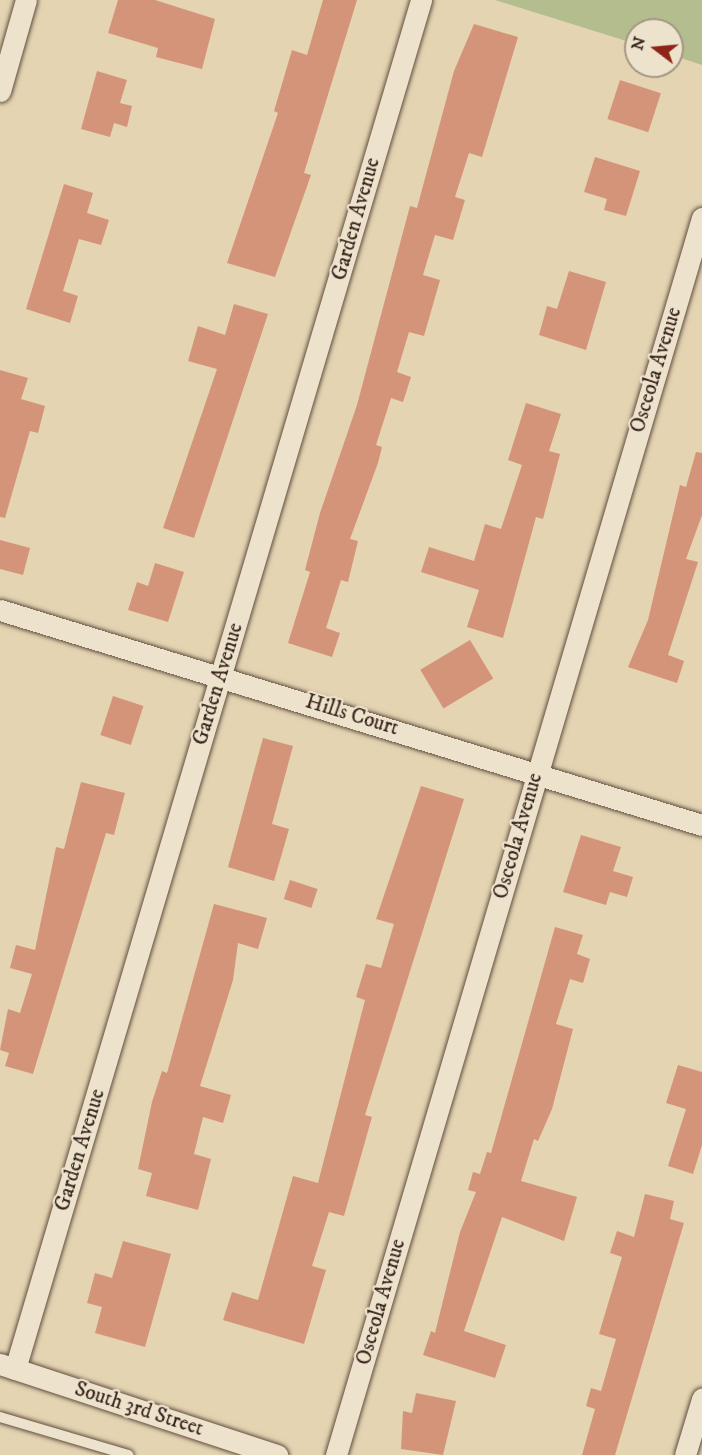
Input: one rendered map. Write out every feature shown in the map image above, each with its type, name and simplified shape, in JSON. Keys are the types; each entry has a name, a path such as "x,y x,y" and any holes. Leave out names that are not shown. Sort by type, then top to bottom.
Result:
{"street":[{"path":"0,91 26,0"},
{"name":"Garden Avenue","path":"8,1367 221,675 421,0"},
{"name":"Osceola Avenue","path":"336,1455 536,772 702,218"},
{"name":"Hills Court","path":"0,610 221,675 702,825"},
{"name":"South 3rd Street","path":"8,1367 277,1455"},
{"path":"686,1455 702,1399"}],"lane":[{"path":"0,1417 128,1455"}],"green space":[{"path":"495,0 702,0 702,65 684,59 684,18 624,18 624,40"}],"building":[{"path":"118,0 155,0 215,19 202,69 156,57 158,48 108,33"},
{"path":"323,0 357,0 304,173 311,175 275,277 227,263 278,113 274,111 292,50 307,55"},
{"path":"474,24 518,37 482,157 469,153 455,197 465,200 453,240 435,235 423,275 440,280 424,336 409,332 397,372 411,377 403,402 391,398 376,445 382,447 378,463 350,539 358,541 348,582 341,580 326,628 340,633 332,657 288,643 310,572 305,570 320,513 357,405 410,206 417,208 454,71"},
{"path":"97,71 127,80 120,103 132,106 127,127 114,123 110,137 81,129"},
{"path":"620,80 661,93 648,132 607,119"},
{"path":"595,157 640,171 626,216 604,210 607,199 584,192"},
{"path":"64,184 93,193 87,213 109,220 101,245 79,239 63,291 78,296 70,323 26,309"},
{"path":"569,271 606,282 586,350 539,335 547,306 557,309"},
{"path":"234,304 268,314 194,538 163,528 217,369 188,361 198,326 225,335"},
{"path":"0,370 28,378 21,399 45,406 38,433 30,431 5,518 0,517"},
{"path":"526,403 561,414 549,451 560,454 543,519 536,517 503,638 467,627 479,590 421,572 429,547 474,561 485,524 501,529 522,465 508,460"},
{"path":"696,452 702,453 702,515 686,559 698,562 668,655 684,661 677,683 628,667 648,620 680,485 686,487"},
{"path":"0,540 30,548 23,575 0,569"},
{"path":"155,563 184,572 168,622 128,610 137,582 148,586"},
{"path":"470,640 493,679 443,708 420,670"},
{"path":"113,696 143,706 131,745 100,735"},
{"path":"263,738 293,746 272,824 289,829 274,881 228,867"},
{"path":"81,782 125,793 114,835 106,833 33,1074 5,1066 9,1053 0,1050 8,1009 20,1013 32,974 10,968 16,945 35,950 56,847 64,849"},
{"path":"421,786 464,799 365,1115 372,1117 344,1216 329,1212 312,1266 326,1270 304,1344 223,1320 232,1292 258,1300 293,1176 318,1183 365,1000 356,997 366,964 381,968 394,924 376,919"},
{"path":"581,835 621,847 613,871 633,877 627,897 610,892 606,905 563,892"},
{"path":"290,880 318,889 311,908 284,899"},
{"path":"214,904 267,918 258,949 238,943 233,980 200,1086 231,1095 223,1123 203,1117 194,1154 211,1159 198,1210 146,1196 152,1173 138,1169 152,1102 162,1071 167,1073"},
{"path":"555,927 583,935 577,954 590,959 583,983 570,979 556,1024 573,1029 552,1109 538,1141 534,1139 521,1181 577,1197 564,1241 502,1217 464,1331 506,1345 495,1378 423,1355 431,1331 435,1333 460,1232 476,1192 468,1190 473,1172 480,1174 487,1152 491,1153"},
{"path":"678,1065 702,1072 702,1145 693,1174 668,1166 686,1109 666,1103"},
{"path":"645,1194 674,1201 670,1219 684,1223 615,1455 582,1455 595,1409 586,1406 591,1388 601,1391 616,1339 599,1334 622,1257 610,1253 617,1231 634,1237"},
{"path":"123,1241 171,1254 145,1347 95,1333 102,1307 87,1303 95,1273 112,1278"},
{"path":"416,1393 456,1401 443,1455 401,1449 403,1411 412,1413"}]}
